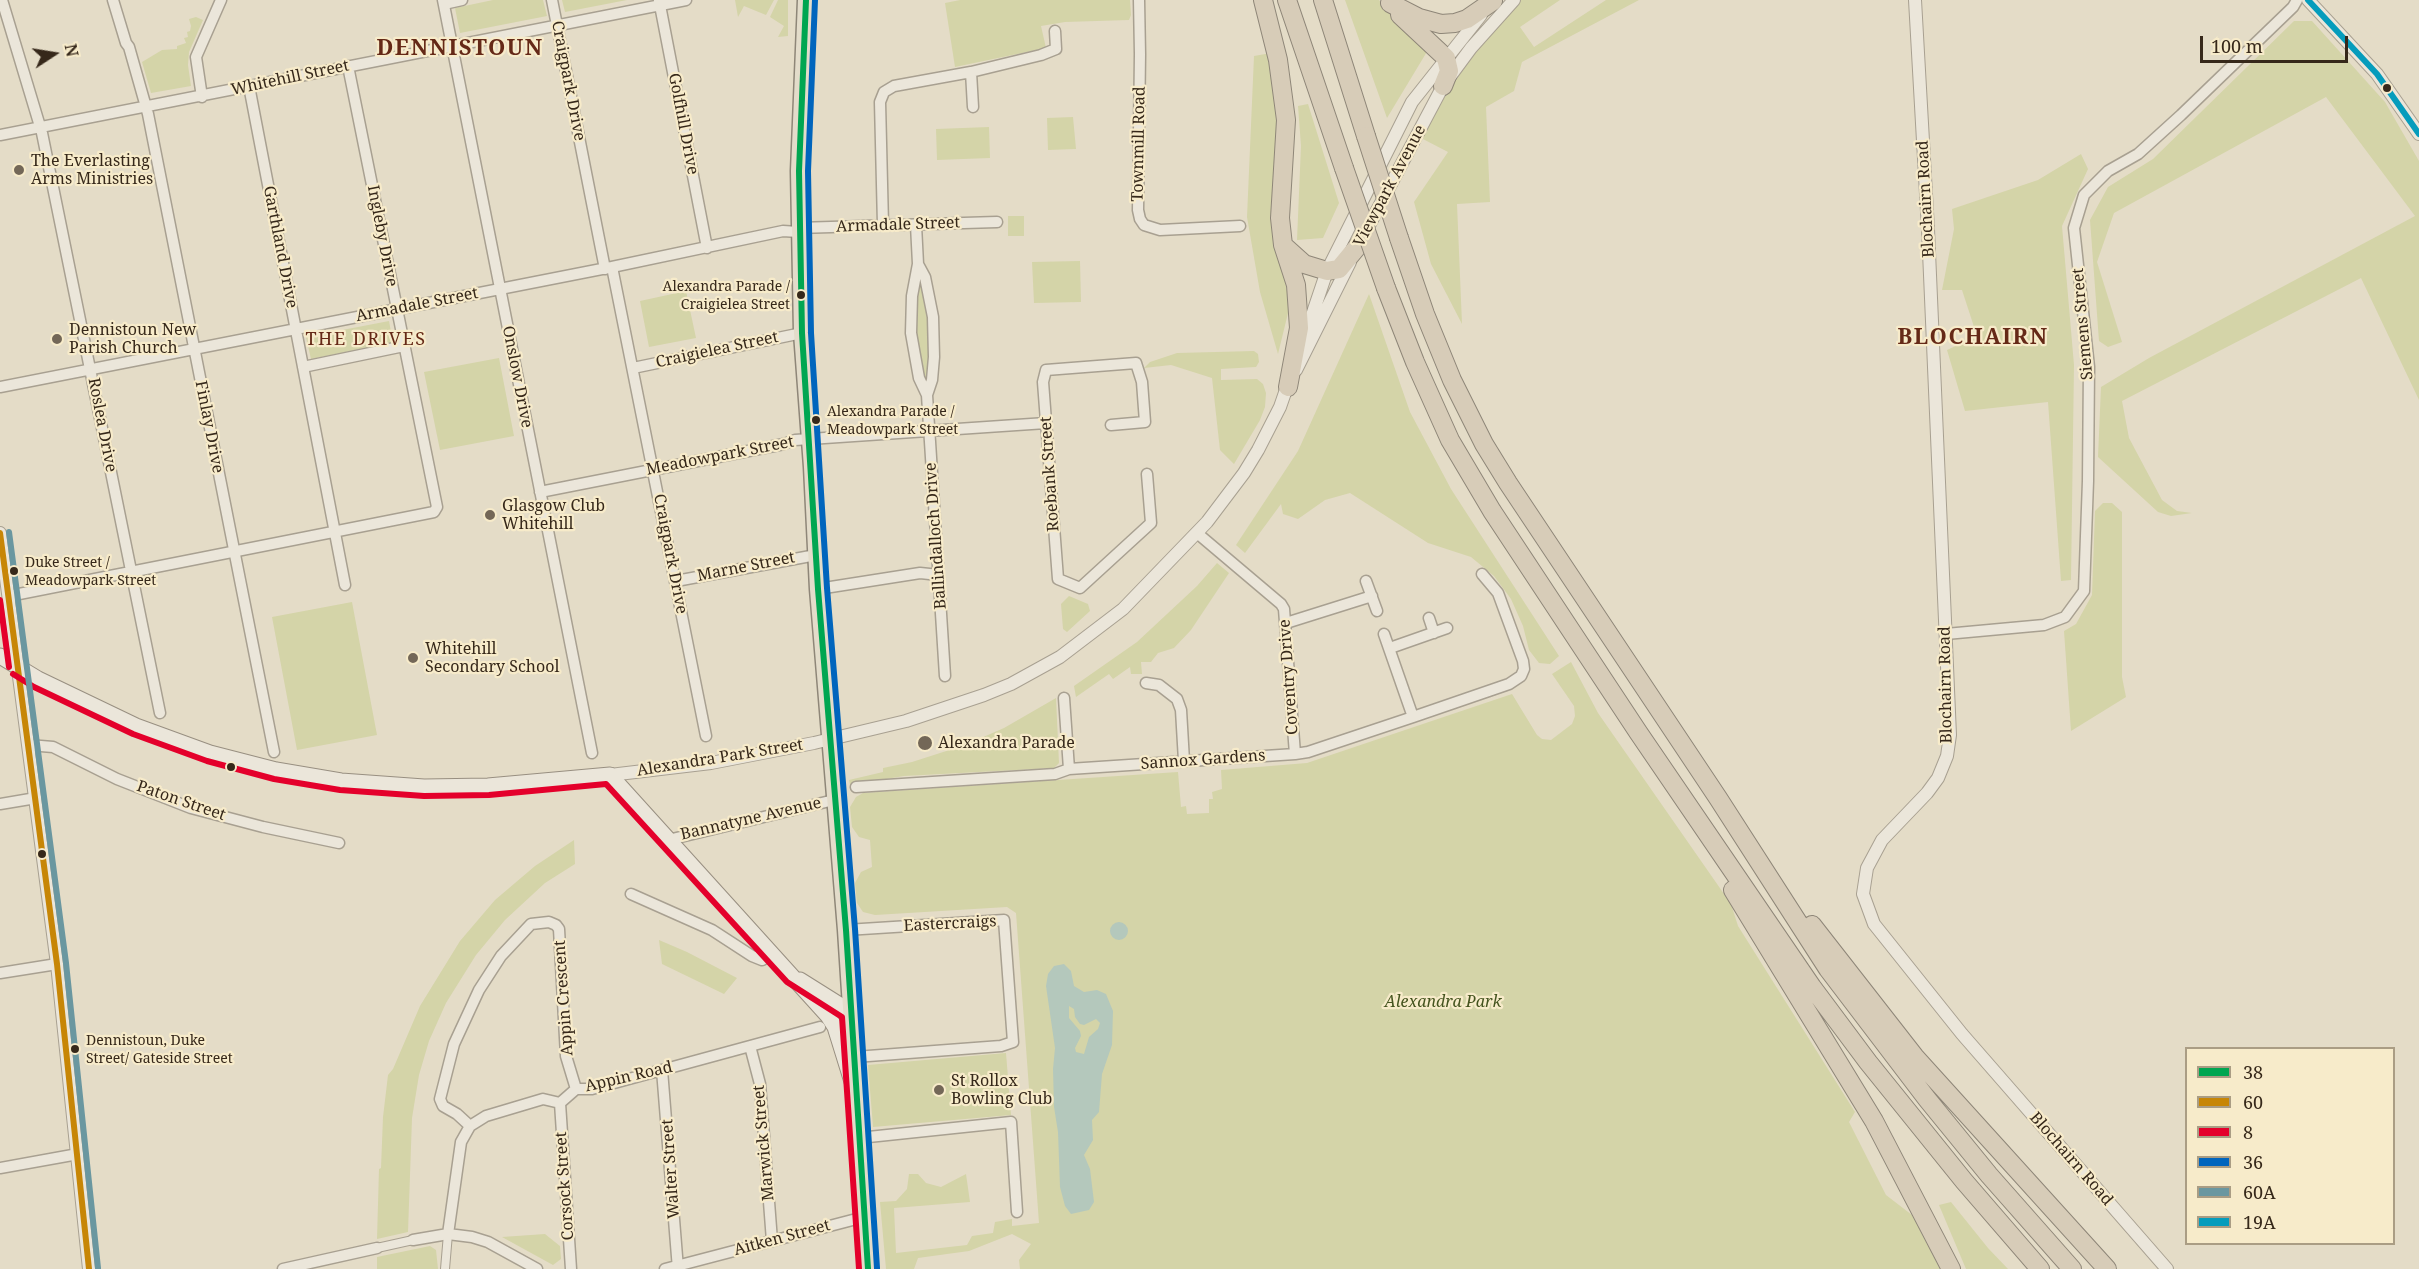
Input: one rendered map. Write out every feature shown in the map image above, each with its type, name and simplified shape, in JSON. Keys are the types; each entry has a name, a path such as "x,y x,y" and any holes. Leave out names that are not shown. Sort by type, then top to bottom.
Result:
{"highway":[{"path":"1263,0 1278,60 1286,120 1280,218 1283,245 1296,285 1299,328 1288,387"},
{"path":"1287,0 1386,288 1415,362 1450,440 1492,511 1638,732 1800,969 1868,1062 1964,1181 2040,1269"},
{"path":"1323,0 1399,238 1439,351 1463,405 1484,444 1828,969 1862,1017 1982,1166 2072,1269"},
{"path":"1388,2 1426,21 1447,23 1467,19 1493,0"},
{"path":"1388,2 1405,21 1446,58 1449,71 1443,86"},
{"path":"1283,245 1304,264 1327,272 1339,269 1358,246"},
{"path":"1638,732 1869,1112 1951,1269"},
{"path":"1718,798 1843,967 1908,1048 2107,1269"}],"main road":[{"path":"806,0 798,230 802,333 818,589 846,930 868,1269"},
{"path":"0,656 38,679 108,714 166,738 210,753 276,770 341,781 424,787 488,786 610,775 793,975 824,1021 835,1027 857,1099"},
{"path":"793,975 851,1012"}],"street":[{"name":"Roslea Drive","path":"2,0 40,127 160,713"},
{"name":"Finlay Drive","path":"113,0 146,106 274,752"},
{"path":"202,97 196,57 221,0"},
{"path":"444,2 462,0"},
{"name":"Craigpark Drive","path":"552,0 609,268 633,368 706,736"},
{"name":"Whitehill Street","path":"0,135 202,97 659,3 686,0"},
{"name":"Townmill Road","path":"1139,0 1138,210 1140,219 1144,225 1160,230 1240,226"},
{"name":"Viewpark Avenue","path":"1288,387 1327,272 1412,102 1493,0"},
{"name":"Viewpark Avenue","path":"1197,533 1244,473 1270,428 1358,246 1443,86 1471,48 1514,0"},
{"name":"Blochairn Road","path":"1915,0 1928,230 1950,735 1947,756 1938,778 1927,793 1882,840 1867,868 1863,894 1874,924 1962,1034 2167,1269"},
{"name":"Siemens Street","path":"1946,634 2044,625 2065,617 2084,591 2089,367 2074,228 2084,195 2108,171 2138,154 2181,115 2293,7 2297,0"},
{"path":"2308,0 2377,74 2419,134"},
{"name":"Onslow Drive","path":"444,2 592,753"},
{"name":"Golfhill Drive","path":"659,3 707,248"},
{"path":"883,225 881,97 894,86 971,72 1041,55 1056,49 1055,31"},
{"name":"Ingleby Drive","path":"335,532 434,512 437,507 348,66"},
{"path":"971,72 974,107"},
{"name":"Garthland Drive","path":"249,86 345,585"},
{"name":"Armadale Street","path":"0,387 609,268 783,231 997,222"},
{"name":"Ballindalloch Drive","path":"916,225 918,264 912,296 911,333 919,378 927,395"},
{"name":"Ballindalloch Drive","path":"918,264 925,277 933,317 934,357 932,380 927,395 945,676"},
{"name":"Craigielea Street","path":"633,368 802,333"},
{"path":"303,367 405,346"},
{"name":"Roebank Street","path":"1111,425 1145,422 1142,382 1136,363 1046,370 1043,382 1058,579 1080,588 1151,523 1147,474"},
{"name":"Meadowpark Street","path":"540,492 795,440 1046,423"},
{"path":"9,596 335,532"},
{"path":"0,533 57,964 90,1269"},
{"name":"Coventry Drive","path":"1197,533 1281,604 1286,622 1294,754"},
{"name":"Alexandra Park Street","path":"610,775 711,763 830,740 906,721 1011,684 1060,657 1122,609 1197,533"},
{"name":"Marne Street","path":"675,581 816,555"},
{"path":"818,589 920,573 939,575"},
{"name":"Sannox Gardens","path":"856,787 1055,774 1069,769 1294,754 1308,752 1413,717 1516,681 1524,669 1497,593 1482,574"},
{"path":"1366,581 1377,611"},
{"path":"1286,622 1372,596"},
{"path":"1428,618 1434,633"},
{"path":"1390,648 1447,628"},
{"path":"1384,634 1413,717"},
{"path":"1146,683 1159,686 1177,699 1181,710 1184,761"},
{"path":"1064,698 1069,769"},
{"name":"Paton Street","path":"28,745 53,747 117,779 191,808 263,827 339,843"},
{"path":"0,804 36,798"},
{"name":"Bannatyne Avenue","path":"666,837 834,800"},
{"path":"631,894 712,930 752,956 762,960 773,954"},
{"name":"Eastercraigs","path":"846,930 1004,920 1013,1042 1001,1046 855,1057"},
{"name":"Appin Crescent","path":"470,1126 457,1114 442,1106 440,1099 454,1044 479,990 501,956 531,924 549,922 556,925 558,929 566,1056 576,1089"},
{"path":"0,973 57,964"},
{"name":"Appin Road","path":"560,1103 576,1089 592,1089 750,1046 824,1021"},
{"name":"Marwick Street","path":"750,1046 760,1084 772,1241"},
{"name":"Walter Street","path":"662,1070 677,1267"},
{"path":"445,1269 461,1142 470,1126 486,1116 543,1099 560,1103"},
{"name":"Corsock Street","path":"560,1103 571,1269"},
{"path":"859,1138 1011,1122 1017,1212"},
{"path":"0,1168 78,1154"},
{"name":"Aitken Street","path":"665,1269 864,1217"},
{"path":"283,1269 448,1234 488,1242 537,1269"}],"green space":[{"path":"493,0 543,0 547,16 460,33 455,8"},
{"path":"562,0 627,0 565,12"},
{"path":"735,0 774,0 766,15 744,6 738,17"},
{"path":"778,0 788,0 788,36 778,37 784,26 770,17"},
{"path":"960,0 1130,0 1131,15 1129,20 1065,22 1041,26 1046,48 955,67 945,3"},
{"path":"1345,0 1379,0 1428,50 1387,118"},
{"path":"1520,0 1560,0 1520,27 1534,47 1606,0 1639,0 1522,62 1514,91 1486,107 1490,202 1457,204 1462,324 1431,264 1414,202 1448,152 1421,138 1458,71 1489,31"},
{"path":"196,17 203,20 189,52 191,86 151,93 142,62 162,50 177,49 177,46 186,43 184,38 188,37 187,32 190,31 191,26 189,19"},
{"path":"2294,21 2312,21 2385,102 2419,161 2419,400 2361,278 2122,401 2129,438 2162,500 2177,511 2192,513 2171,516 2158,512 2098,457 2101,387 2149,358 2415,216 2326,97 2114,213 2097,262 2122,342 2108,347 2099,341 2090,220 2108,187 2153,159"},
{"path":"1271,53 1277,100 1278,140 1272,221 1290,305 1278,354 1260,292 1247,217 1254,56"},
{"path":"1308,104 1339,203 1323,238 1297,240 1301,146 1298,106"},
{"path":"1073,117 1076,149 1048,150 1047,118"},
{"path":"989,127 990,158 937,160 936,129"},
{"path":"2081,154 2088,169 2062,226 2074,365 2071,580 2061,581 2048,402 1965,411 1947,350 1977,336 1962,290 1942,290 1954,229 1952,209 2038,180"},
{"path":"1008,216 1024,216 1024,236 1008,236"},
{"path":"1080,261 1081,302 1034,303 1032,262"},
{"path":"918,279 921,279 928,312 930,345 926,379 916,329"},
{"path":"686,291 696,338 649,347 640,301"},
{"path":"1369,294 1410,412 1451,489 1559,656 1550,664 1539,663 1529,650 1523,626 1511,599 1494,576 1471,557 1428,543 1350,493 1325,500 1298,519 1283,514 1281,504 1245,553 1236,545 1298,451"},
{"path":"389,321 393,343 311,359 306,337"},
{"path":"1254,351 1258,354 1259,362 1256,367 1221,369 1221,380 1257,379 1263,384 1266,393 1265,407 1260,420 1234,464 1220,450 1212,378 1171,365 1144,368 1150,362 1177,353"},
{"path":"499,358 514,436 440,450 424,372"},
{"path":"2103,503 2112,503 2122,512 2122,677 2126,697 2071,731 2064,631 2076,624 2092,595 2095,511"},
{"path":"1217,563 1229,573 1191,630 1174,648 1158,653 1151,662 1141,662 1142,674 1131,674 1130,667 1113,679 1109,674 1076,697 1074,686 1137,642 1197,586"},
{"path":"1069,596 1088,604 1090,611 1067,632 1063,629 1061,604"},
{"path":"352,602 377,735 297,750 272,617"},
{"name":"Alexandra Park","path":"1571,662 1598,713 1731,904 1738,926 1855,1112 1849,1122 1886,1195 1912,1215 1940,1269 1020,1269 1019,1260 1031,1244 1012,1234 969,1251 918,1258 914,1269 886,1269 880,1202 896,1201 907,1189 909,1174 918,1174 926,1183 941,1187 966,1174 970,1202 894,1208 896,1253 967,1245 972,1236 993,1233 995,1222 1012,1219 1012,1226 1039,1223 1016,913 1007,907 875,915 863,912 857,903 855,883 861,872 872,867 870,840 859,837 852,827 850,807 856,797 863,793 1178,772 1181,807 1186,806 1187,814 1209,813 1209,799 1213,799 1212,792 1222,789 1221,770 1307,763 1512,694 1537,735 1542,739 1551,740 1572,724 1575,716 1574,706 1552,674"},
{"path":"1056,698 1059,763 1054,768 904,776 850,785 849,780 883,772 883,768 912,762 965,745 1004,728"},
{"path":"574,840 575,864 545,883 505,920 476,955 446,1003 429,1041 419,1075 412,1118 408,1232 377,1239 379,1169 381,1168 383,1117 388,1075 393,1069 420,1006 460,941 495,900 535,866"},
{"path":"659,940 737,978 724,994 662,964"},
{"name":"St Rollox Bowling Club","path":"1006,1053 1011,1115 873,1127 868,1065"},
{"path":"1951,1202 2008,1269 1966,1269 1939,1205"},
{"path":"545,1234 560,1246 561,1259 553,1265 502,1237"},
{"path":"430,1246 436,1250 438,1269 377,1269 377,1257"}],"shaded area":[{"path":"1119,922 1125,925 1128,931 1125,937 1119,940 1113,937 1110,931 1113,925"},
{"path":"1064,964 1071,971 1074,986 1084,992 1097,990 1106,994 1113,1011 1112,1045 1102,1074 1099,1112 1092,1120 1093,1140 1084,1155 1090,1169 1094,1202 1089,1210 1071,1214 1065,1206 1060,1187 1058,1132 1054,1107 1055,1048 1046,986 1048,974 1054,966","holes":["1069,1006 1074,1009 1075,1017 1080,1024 1084,1025 1096,1019 1100,1023 1098,1029 1089,1037 1084,1054 1076,1052 1075,1048 1081,1036 1080,1031 1069,1018"]}],"transit line":[{"name":"38","path":"806,0 799,171 802,333 818,589 846,930 868,1269"},
{"name":"36","path":"815,0 808,171 811,333 827,588 855,929 877,1268"},
{"name":"19A","path":"2308,0 2377,74 2419,134"},
{"name":"60A","path":"9,532 66,963 98,1268"},
{"name":"60","path":"0,533 57,964 89,1269"},
{"name":"8","path":"0,600 9,667"},
{"name":"8","path":"13,674 34,687 133,734 207,761 274,779 340,790 424,796 489,795 606,784 787,982 842,1017 859,1269"}],"place":[{"name":"The Everlasting Arms Ministries","path":"19,170"},
{"name":"Alexandra Parade / Craigielea Street","path":"801,295"},
{"name":"Dennistoun New Parish Church","path":"57,339"},
{"name":"Alexandra Parade / Meadowpark Street","path":"816,420"},
{"name":"Glasgow Club Whitehill","path":"490,515"},
{"name":"Duke Street / Meadowpark Street","path":"14,571"},
{"name":"Whitehill Secondary School","path":"413,658"},
{"name":"Alexandra Parade","path":"925,743"},
{"name":"Dennistoun, Duke Street/ Gateside Street","path":"75,1049"},
{"name":"St Rollox Bowling Club","path":"939,1090"}],"district":[{"name":"DENNISTOUN","path":"460,49"},
{"name":"BLOCHAIRN","path":"1973,338"},
{"name":"THE DRIVES","path":"366,340"}]}
